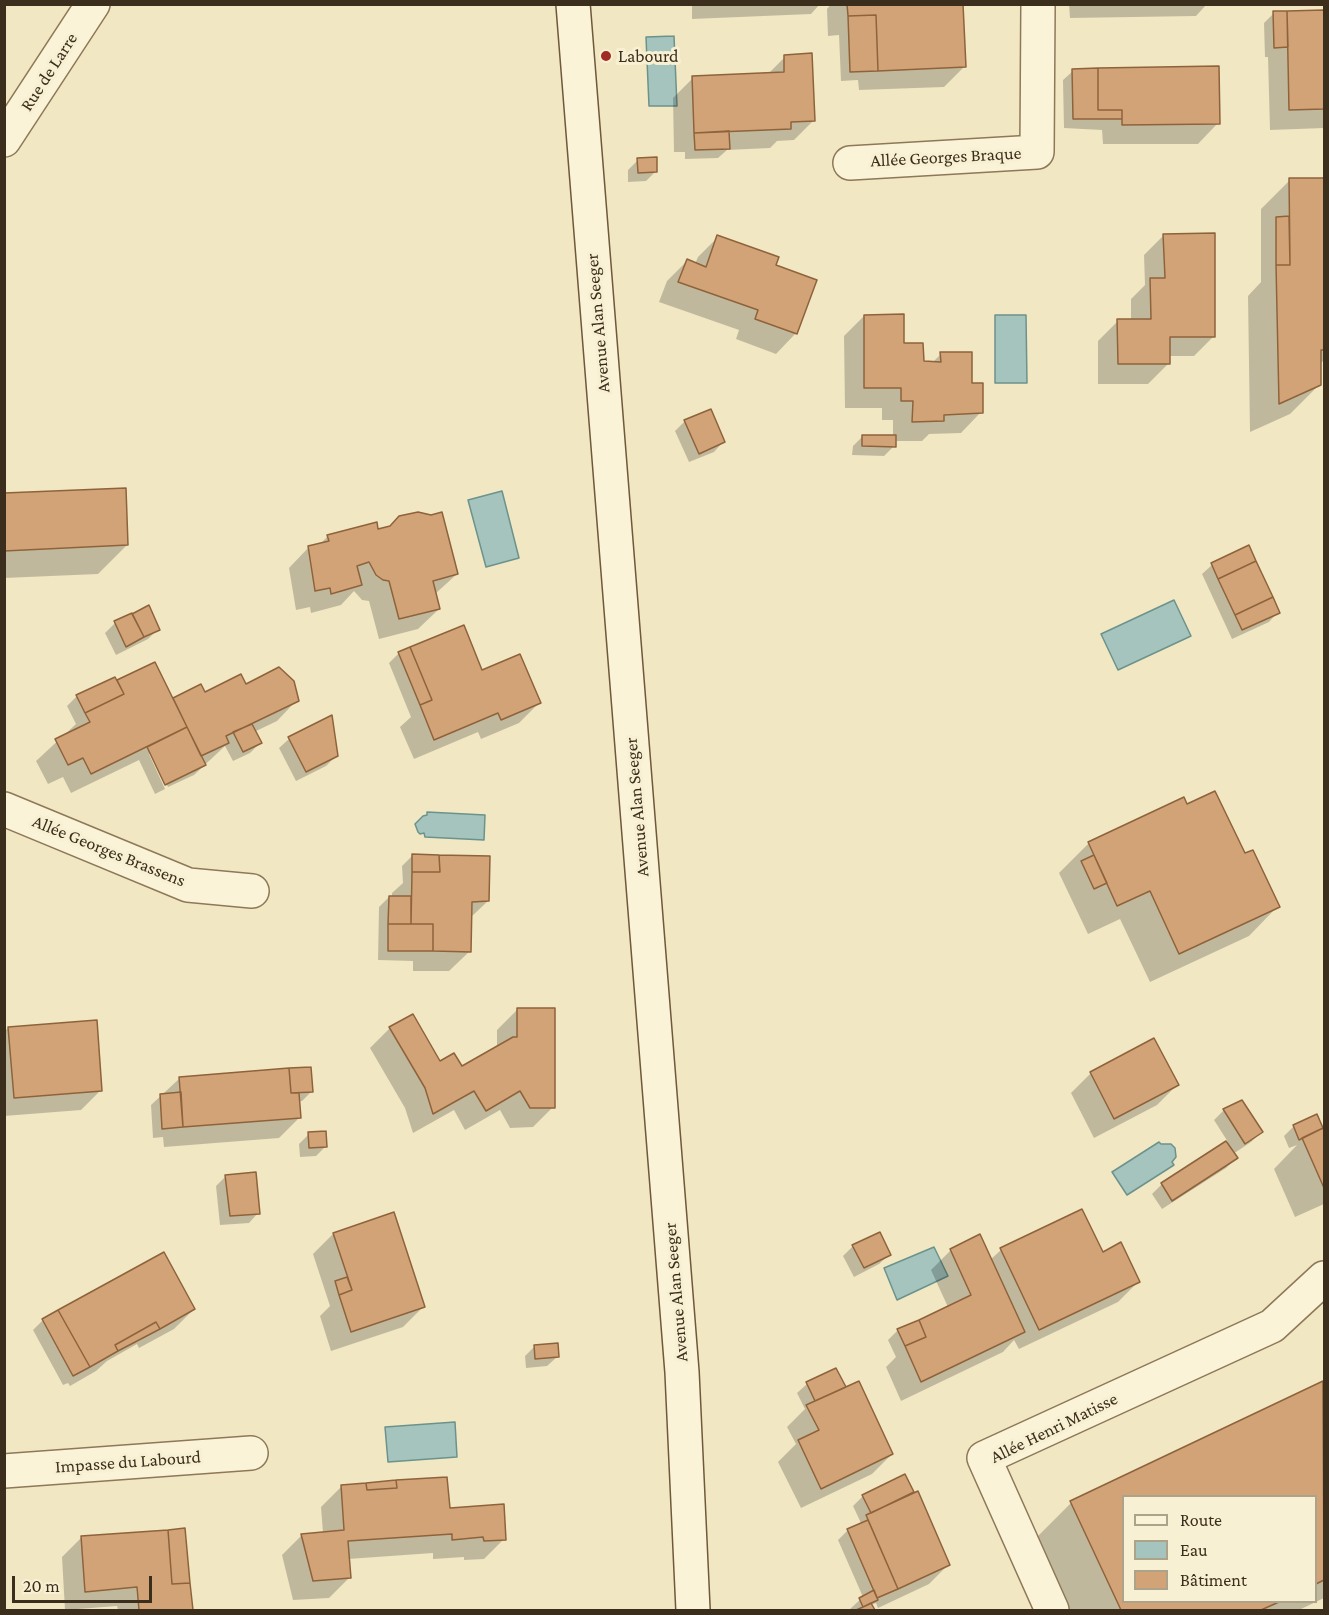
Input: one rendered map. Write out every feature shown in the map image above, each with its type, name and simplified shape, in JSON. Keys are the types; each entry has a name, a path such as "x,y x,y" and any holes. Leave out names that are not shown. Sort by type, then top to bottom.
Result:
{"main road":[{"name":"Rue de Larre","path":"4,140 93,4"},
{"name":"Avenue Alan Seeger","path":"573,4 682,1372 693,1611"},
{"name":"Allée Georges Braque","path":"850,163 1037,152 1038,4"},
{"name":"Allée Georges Brassens","path":"4,809 188,885 252,891"},
{"name":"Allée Henri Matisse","path":"1052,1611 984,1458 1272,1326 1324,1278"},
{"name":"Impasse du Labourd","path":"4,1471 251,1453"}],"water":[{"path":"674,36 677,106 649,106 646,37"},
{"path":"995,315 1026,315 1027,383 995,383"},
{"path":"502,491 519,558 486,567 468,500"},
{"path":"1174,600 1191,636 1118,670 1101,634"},
{"path":"427,812 485,815 484,840 425,837 424,833 418,832 415,824 427,815"},
{"path":"1159,1142 1171,1144 1175,1148 1176,1157 1172,1162 1174,1165 1127,1195 1112,1172"},
{"path":"934,1247 948,1276 897,1300 884,1268"},
{"path":"455,1422 457,1457 388,1462 385,1427"}],"building":[{"path":"847,4 963,4 966,67 878,71 876,15 848,16"},
{"path":"1324,10 1324,109 1289,110 1287,11"},
{"path":"1273,11 1287,11 1288,47 1274,48"},
{"path":"876,15 878,71 850,72 848,16"},
{"path":"812,53 815,121 791,122 791,129 694,133 692,76 784,72 784,55"},
{"path":"1219,66 1220,124 1122,125 1122,110 1098,110 1098,68"},
{"path":"1098,68 1098,110 1122,110 1122,119 1073,119 1072,69"},
{"path":"729,131 730,149 695,150 694,133"},
{"path":"657,157 657,172 638,173 637,158"},
{"path":"1289,178 1324,178 1324,350 1321,350 1321,385 1279,404 1276,265 1290,265"},
{"path":"1289,216 1290,265 1276,265 1276,217"},
{"path":"1215,233 1215,337 1170,337 1170,364 1118,364 1117,319 1151,319 1150,278 1165,278 1163,234"},
{"path":"717,235 779,257 776,265 817,280 797,334 755,319 758,310 678,282 687,259 706,267"},
{"path":"904,314 904,343 923,343 924,361 941,362 940,352 972,352 972,383 983,383 983,413 944,415 944,421 912,422 913,401 901,401 901,388 864,388 864,315"},
{"path":"711,409 725,442 699,454 684,420"},
{"path":"862,435 896,435 896,447 862,446"},
{"path":"126,488 128,545 4,551 4,493"},
{"path":"418,512 431,515 442,512 458,574 433,581 440,609 399,619 389,581 376,575 369,562 357,566 362,585 331,594 330,588 315,591 308,546 329,541 327,535 377,522 378,529 390,526 399,516"},
{"path":"1249,545 1256,561 1218,579 1211,563"},
{"path":"1256,561 1273,597 1235,615 1218,579"},
{"path":"1273,597 1280,613 1242,630 1235,615"},
{"path":"149,605 160,630 144,637 132,614"},
{"path":"132,613 144,637 126,647 114,621"},
{"path":"464,625 482,670 520,654 541,703 501,720 498,713 434,740 420,705 432,700 410,647"},
{"path":"410,647 432,700 420,705 398,652"},
{"path":"155,662 187,727 91,774 83,758 68,765 55,739 90,722 85,713 124,694 117,680"},
{"path":"279,667 294,681 299,701 226,736 229,743 201,756 173,698 201,684 205,692 241,674 246,684"},
{"path":"115,677 124,694 85,713 76,695"},
{"path":"332,715 338,756 306,772 288,737"},
{"path":"252,724 262,743 243,752 233,732"},
{"path":"187,727 206,765 165,785 147,747"},
{"path":"1215,791 1245,853 1253,850 1280,907 1179,954 1150,891 1117,906 1088,842 1184,797 1187,804"},
{"path":"412,854 439,855 440,872 412,872"},
{"path":"439,855 490,856 489,901 472,902 471,952 433,951 433,924 411,924 412,872 440,872"},
{"path":"1094,855 1107,883 1094,889 1081,861"},
{"path":"389,896 411,896 411,924 388,924"},
{"path":"388,924 433,924 433,951 388,951"},
{"path":"517,1008 555,1008 555,1108 530,1108 520,1091 486,1111 474,1091 433,1114 425,1088 389,1027 413,1014 440,1061 454,1053 462,1066 513,1037 517,1037"},
{"path":"97,1020 102,1091 14,1098 8,1027"},
{"path":"1154,1038 1179,1085 1114,1119 1090,1072"},
{"path":"311,1067 313,1092 291,1093 289,1068"},
{"path":"289,1068 291,1093 299,1093 301,1118 183,1127 179,1077"},
{"path":"181,1092 183,1127 162,1129 160,1094"},
{"path":"1242,1100 1263,1132 1245,1144 1223,1109"},
{"path":"1317,1114 1323,1128 1299,1140 1293,1125"},
{"path":"1323,1128 1324,1131 1324,1188 1302,1138"},
{"path":"326,1131 327,1147 309,1148 308,1132"},
{"path":"1226,1141 1238,1158 1172,1201 1161,1183"},
{"path":"256,1172 260,1214 230,1216 225,1175"},
{"path":"1082,1209 1103,1252 1121,1242 1140,1282 1039,1330 1000,1248"},
{"path":"394,1212 425,1307 351,1332 339,1295 352,1290 333,1233"},
{"path":"880,1232 891,1255 864,1268 852,1245"},
{"path":"980,1234 1025,1332 921,1382 905,1346 926,1337 919,1320 971,1295 950,1249"},
{"path":"164,1252 195,1309 160,1329 156,1322 115,1345 118,1351 90,1367 58,1310"},
{"path":"347,1277 352,1290 339,1295 335,1281"},
{"path":"58,1310 90,1367 73,1376 42,1319"},
{"path":"919,1320 926,1337 905,1346 897,1329"},
{"path":"156,1322 160,1329 118,1351 115,1345"},
{"path":"558,1343 559,1357 535,1359 534,1345"},
{"path":"836,1368 846,1387 815,1401 806,1382"},
{"path":"859,1381 893,1454 821,1489 798,1440 819,1430 806,1405"},
{"path":"1323,1381 1324,1580 1317,1584 1317,1495 1122,1495 1122,1603 1277,1603 1261,1610 1121,1610 1070,1501"},
{"path":"905,1474 914,1492 871,1513 862,1495"},
{"path":"447,1477 450,1508 504,1504 506,1540 484,1541 483,1537 452,1540 452,1534 348,1541 351,1578 313,1581 301,1534 344,1530 341,1485 366,1483 367,1490 397,1488 396,1480"},
{"path":"396,1480 397,1488 367,1490 366,1483"},
{"path":"918,1491 950,1565 898,1589 866,1515"},
{"path":"868,1520 898,1589 877,1598 847,1529"},
{"path":"185,1528 190,1583 172,1584 168,1530"},
{"path":"168,1530 172,1584 190,1583 193,1610 139,1610 137,1587 85,1592 81,1536"},
{"path":"874,1590 878,1600 863,1607 859,1598"},
{"path":"871,1603 875,1610 856,1610 863,1607"}],"place":[{"name":"Labourd","path":"606,56"}]}
